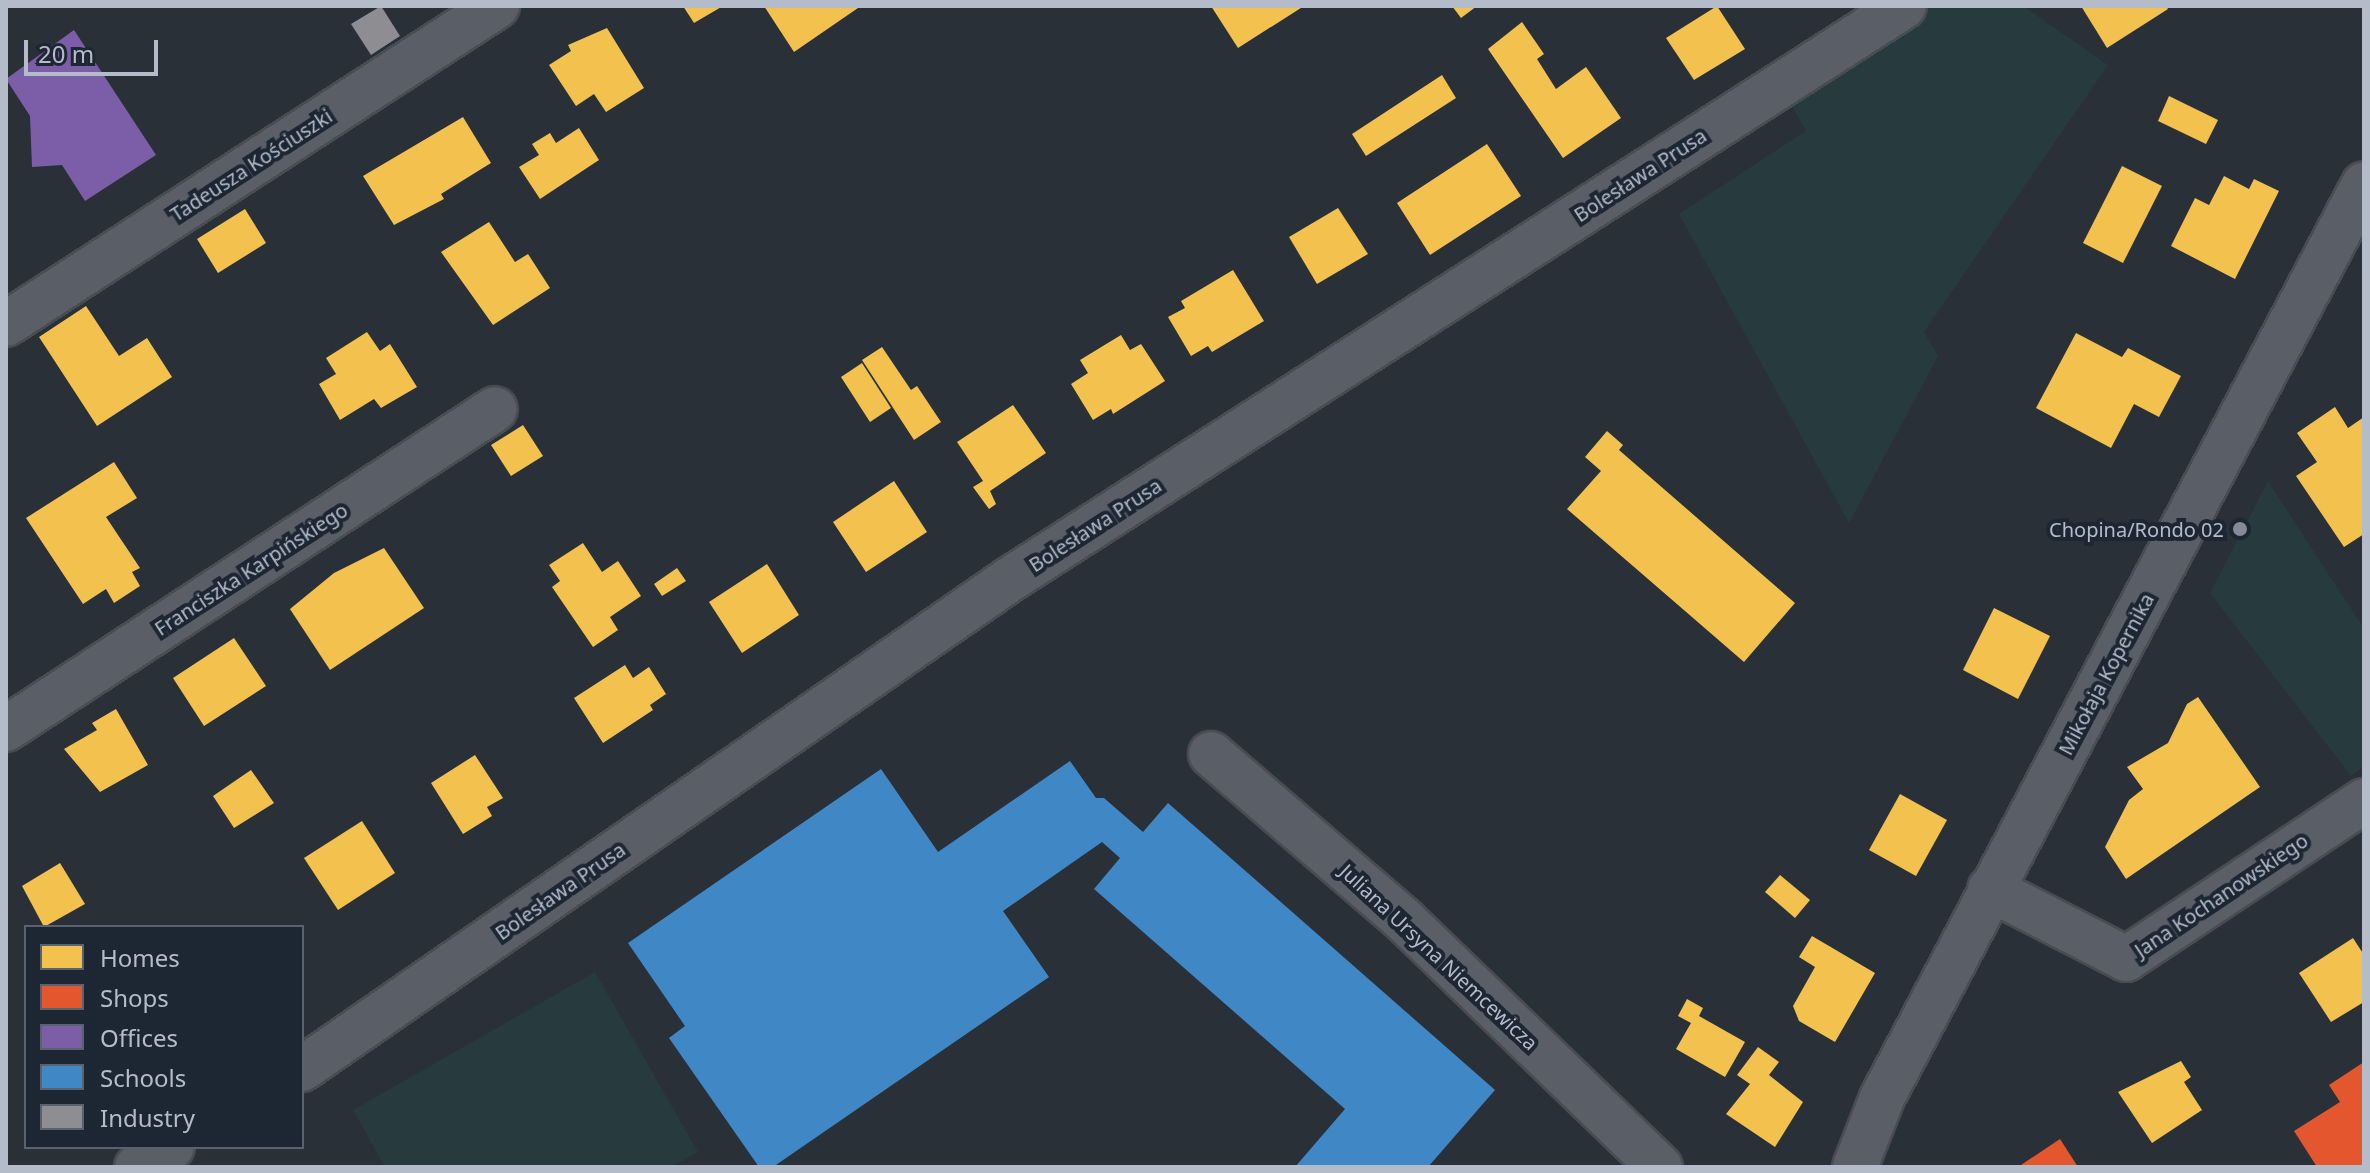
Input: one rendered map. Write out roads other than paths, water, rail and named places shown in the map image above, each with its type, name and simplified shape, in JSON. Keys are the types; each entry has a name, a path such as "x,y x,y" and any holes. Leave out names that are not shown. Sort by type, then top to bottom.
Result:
{"street":[{"name":"Tadeusza Kościuszki","path":"6,324 497,6"},
{"name":"Bolesława Prusa","path":"304,1068 1009,580 1904,6"},
{"name":"Mikołaja Kopernika","path":"1855,1167 1882,1098 1990,889 2364,184"},
{"name":"Franciszka Karpińskiego","path":"6,729 495,409"},
{"name":"Juliana Ursyna Niemcewicza","path":"1211,754 1404,920 1660,1167"},
{"name":"Jana Kochanowskiego","path":"1990,889 2126,959 2364,801"},
{"path":"137,1167 168,1149"}],"place":[{"name":"Chopina/Rondo 02","path":"2240,529"}]}
